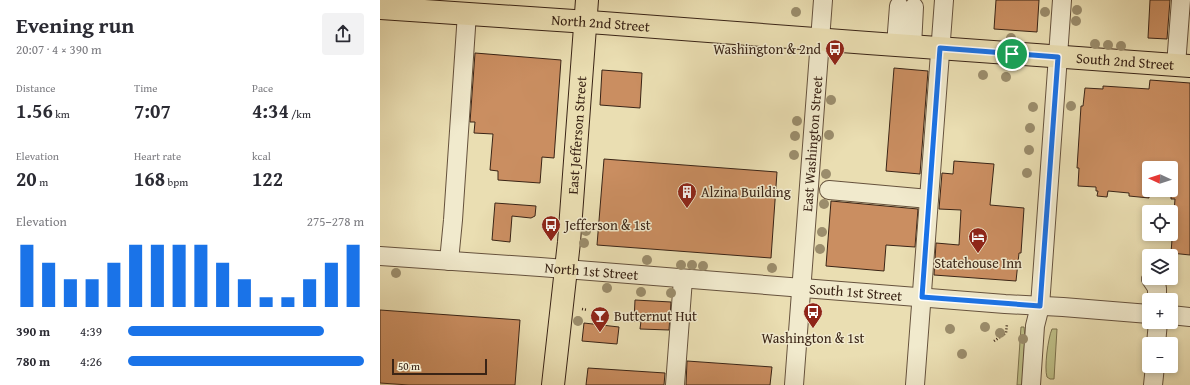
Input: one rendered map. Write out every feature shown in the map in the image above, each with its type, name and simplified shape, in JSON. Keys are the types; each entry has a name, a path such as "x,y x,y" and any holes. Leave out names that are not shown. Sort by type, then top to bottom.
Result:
{"main road":[{"name":"East Jefferson Street","path":"553,385 566,270 587,0"},
{"name":"North 2nd Street","path":"380,8 585,21 820,39"},
{"name":"South 2nd Street","path":"820,39 1183,65"}],"street":[{"name":"East Washington Street","path":"794,385 823,0"},
{"path":"915,385 944,0"},
{"path":"1031,385 1035,326 1040,306 1062,0"},
{"path":"1181,0 1183,65"},
{"path":"904,45 907,6"},
{"path":"449,261 454,212 467,13"},
{"path":"828,190 929,199"},
{"name":"North 1st Street","path":"380,256 802,288"},
{"path":"675,385 683,279"},
{"name":"South 1st Street","path":"802,288 1142,313"},
{"path":"1178,316 1190,317"},
{"path":"1153,385 1154,373"}],"path":[{"path":"582,310 587,310"},
{"path":"994,341 1006,333 1007,324"}],"green space":[{"path":"1021,327 1024,327 1025,338 1022,385 1017,385"},
{"path":"1052,329 1057,329 1054,379 1050,379 1047,377 1046,373 1046,360"}],"building":[{"path":"996,0 1039,0 1037,32 994,29"},
{"path":"1150,0 1170,0 1167,39 1148,38"},
{"path":"475,53 561,60 554,158 542,157 540,183 498,180 498,171 490,170 493,134 474,133 475,122 470,122"},
{"path":"894,68 928,71 920,174 886,171"},
{"path":"602,70 642,73 640,108 600,105"},
{"path":"1150,80 1190,83 1190,255 1178,254 1178,249 1171,249 1172,241 1178,241 1178,205 1175,205 1175,199 1171,199 1171,197 1178,197 1178,161 1142,161 1142,197 1149,198 1129,196 1129,193 1108,191 1107,197 1097,196 1098,191 1096,191 1096,187 1078,186 1079,168 1077,168 1081,106 1083,106 1085,88 1103,89 1103,86 1149,89"},
{"name":"Alzina Building","path":"604,159 777,172 771,258 597,245"},
{"path":"954,161 994,164 990,205 1024,208 1021,253 1019,253 1016,281 934,275 936,243 959,245 961,210 939,209 942,173 953,174"},
{"path":"831,201 918,209 915,247 886,245 884,271 826,266"},
{"path":"495,203 536,206 535,216 531,218 512,216 510,242 492,240"},
{"path":"635,300 671,302 669,330 640,329 641,321 634,321"},
{"path":"380,310 520,320 515,385 409,385 380,383"},
{"path":"584,323 619,327 617,344 582,341"},
{"path":"687,361 772,367 770,385 686,385"},
{"path":"588,368 665,373 664,385 586,385"}],"place":[{"name":"Washington & 2nd","path":"835,66"},
{"name":"Alzina Building","path":"687,209"},
{"name":"Jefferson & 1st","path":"551,242"},
{"name":"Statehouse Inn","path":"978,254"},
{"name":"Washington & 1st","path":"813,329"},
{"name":"Butternut Hut","path":"600,333"}],"route":[{"path":"940,48 1012,54 1058,57 1040,306 922,297 940,48"}]}
